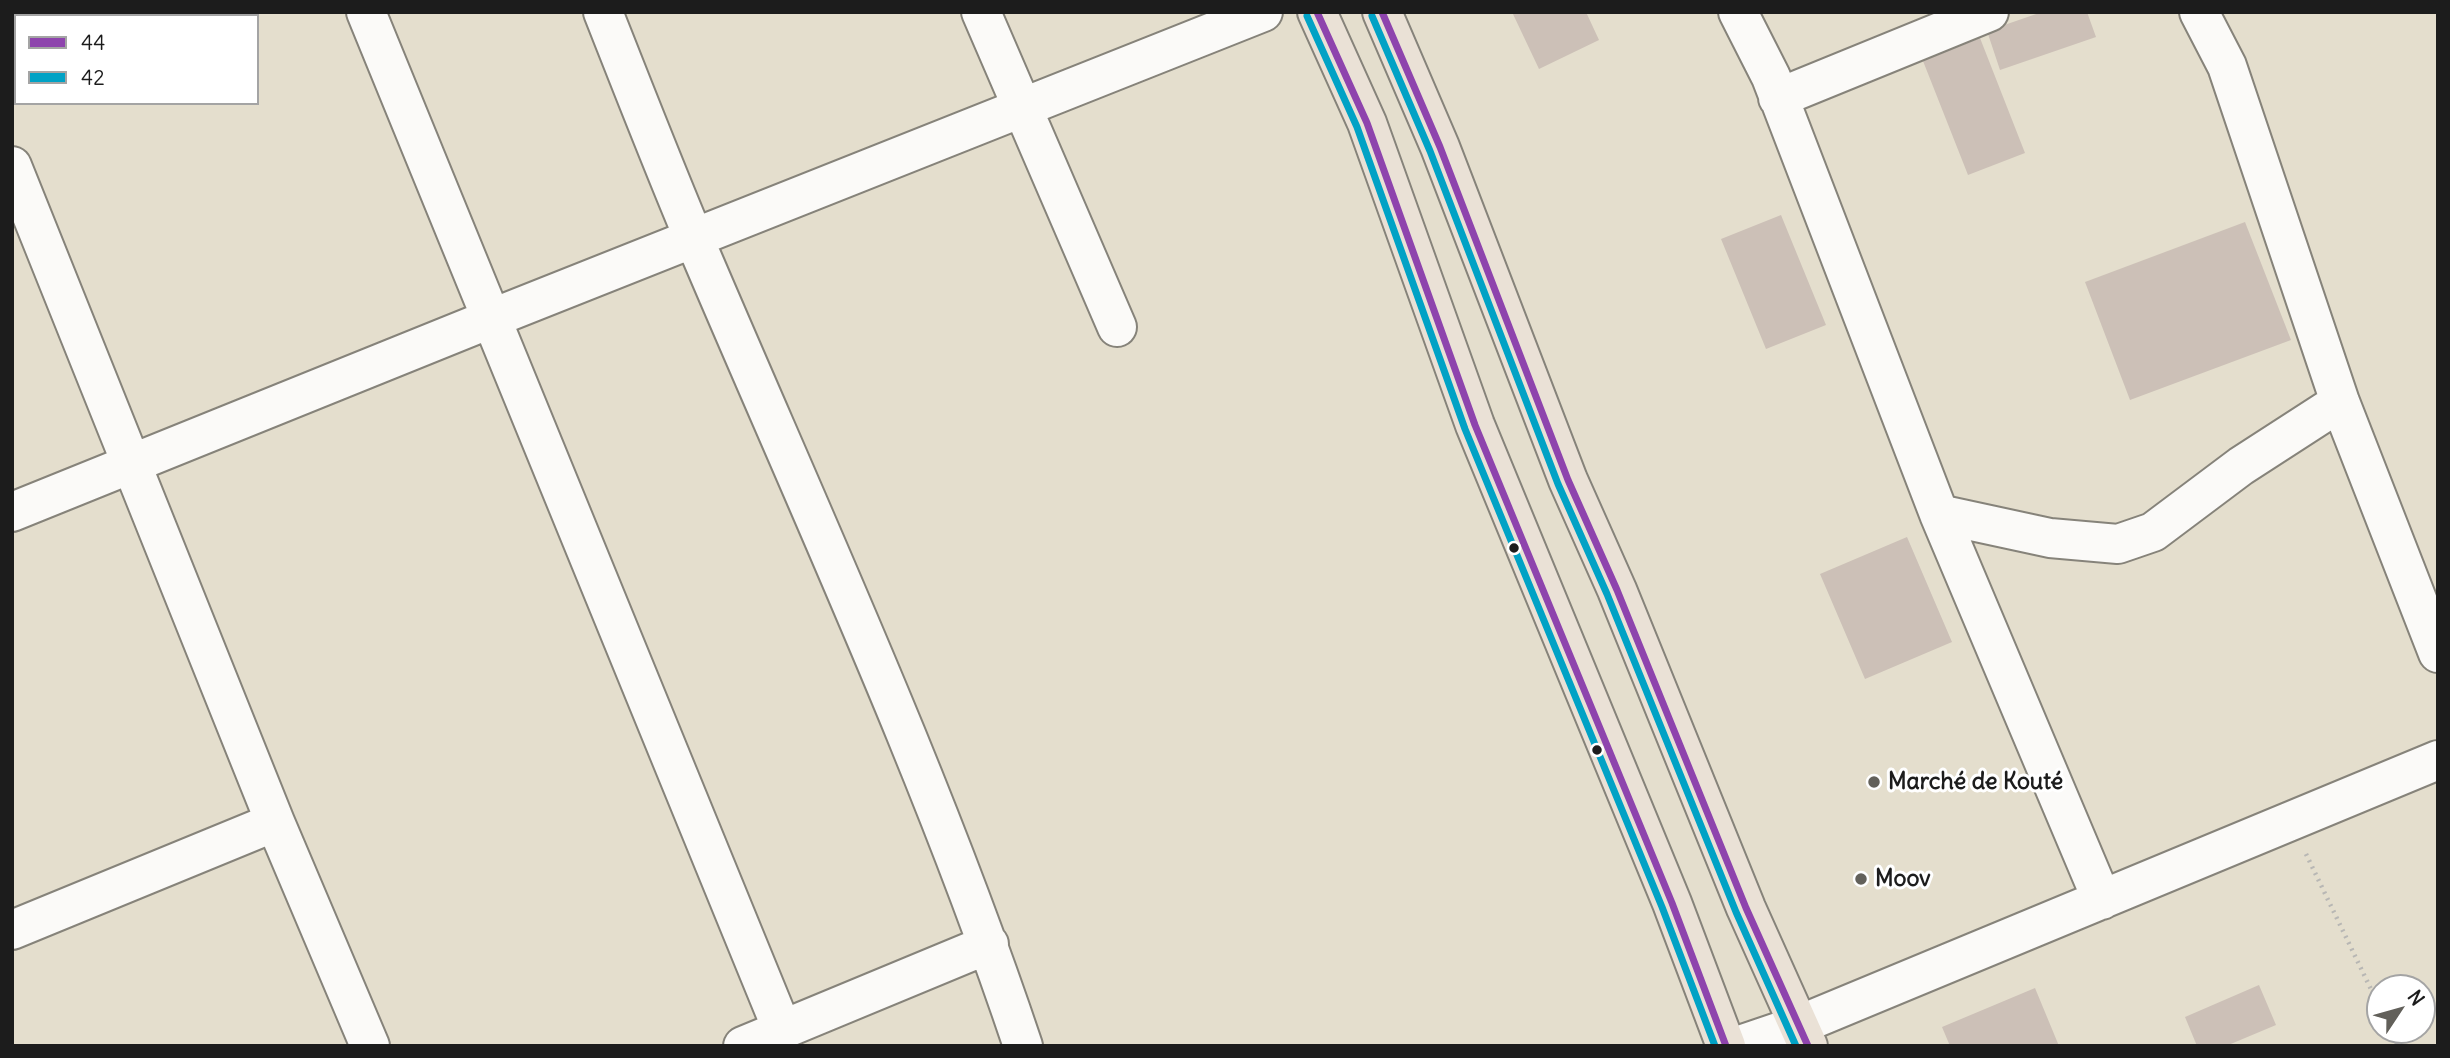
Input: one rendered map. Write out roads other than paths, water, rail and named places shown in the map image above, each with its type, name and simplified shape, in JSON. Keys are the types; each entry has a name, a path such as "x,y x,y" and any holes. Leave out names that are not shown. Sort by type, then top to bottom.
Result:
{"main road":[{"path":"1317,12 1367,123 1475,425 1672,903 1726,1046"},
{"path":"1382,12 1440,147 1568,480 1617,590 1746,908 1803,1035"}],"street":[{"path":"366,12 782,1029"},
{"path":"603,12 694,238 841,580 989,944 1023,1046"},
{"path":"981,12 1116,327"},
{"path":"12,512 1263,12"},
{"path":"1738,12 1763,58 1939,514 2102,900"},
{"path":"1778,98 1989,12"},
{"path":"2199,12 2227,66 2340,402 2438,653"},
{"path":"12,166 275,822 370,1046"},
{"path":"1939,514 2050,538 2118,544 2153,532 2241,466 2340,402"},
{"path":"1737,1046 1803,1035 2102,900 2438,760"},
{"path":"12,930 275,822"},
{"path":"743,1046 989,944"}],"place":[{"name":"Marché de Kouté","path":"1874,782"},
{"name":"Moov","path":"1861,879"}]}
